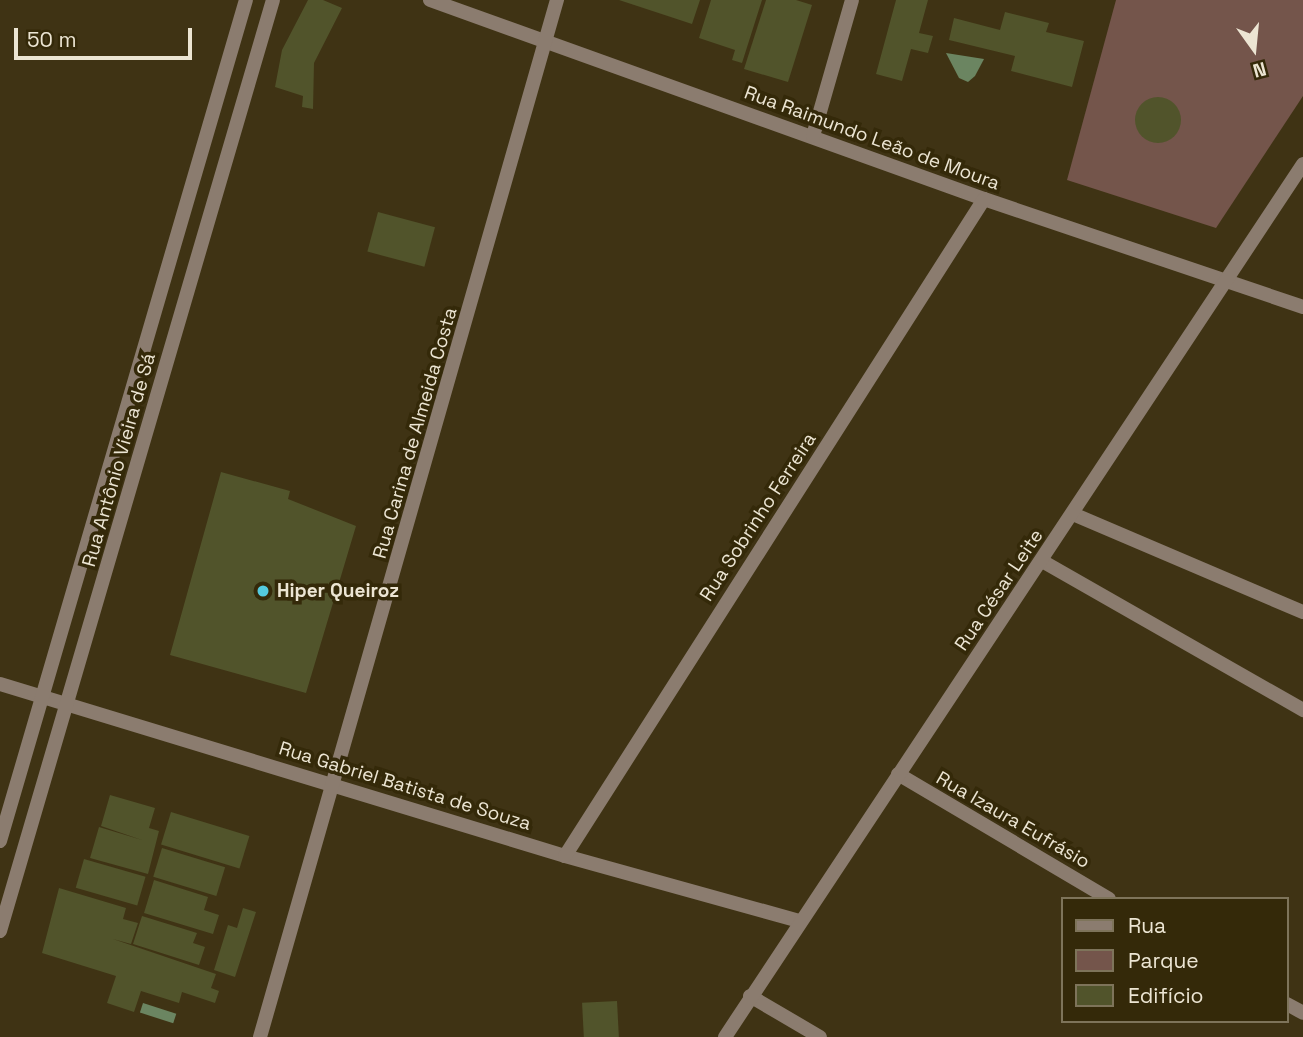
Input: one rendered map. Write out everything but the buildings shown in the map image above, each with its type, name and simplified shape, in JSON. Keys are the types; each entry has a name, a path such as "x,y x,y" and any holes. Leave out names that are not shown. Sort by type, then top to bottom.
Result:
{"street":[{"name":"Rua Antônio Vieira de Sá","path":"0,841 246,0"},
{"name":"Rua Antônio Vieira de Sá","path":"0,931 69,704 273,0"},
{"name":"Rua Raimundo Leão de Moura","path":"430,0 984,199 1303,307"},
{"name":"Rua Carina de Almeida Costa","path":"260,1037 557,0"},
{"path":"813,136 852,0"},
{"name":"Rua César Leite","path":"725,1037 1303,164"},
{"name":"Rua Sobrinho Ferreira","path":"565,856 984,199"},
{"path":"1073,514 1303,612"},
{"path":"1042,562 1303,710"},
{"name":"Rua Gabriel Batista de Souza","path":"0,684 565,856 800,922"},
{"name":"Rua Izaura Eufrásio","path":"898,775 1106,897"},
{"path":"750,996 820,1037"}],"green space":[{"path":"1116,0 1303,0 1303,96 1216,228 1067,180"}],"shaded area":[{"path":"946,53 984,59 975,76 968,82 959,78"},
{"path":"143,1003 176,1014 173,1023 140,1013"}],"place":[{"name":"Hiper Queiroz","path":"263,591"}]}
